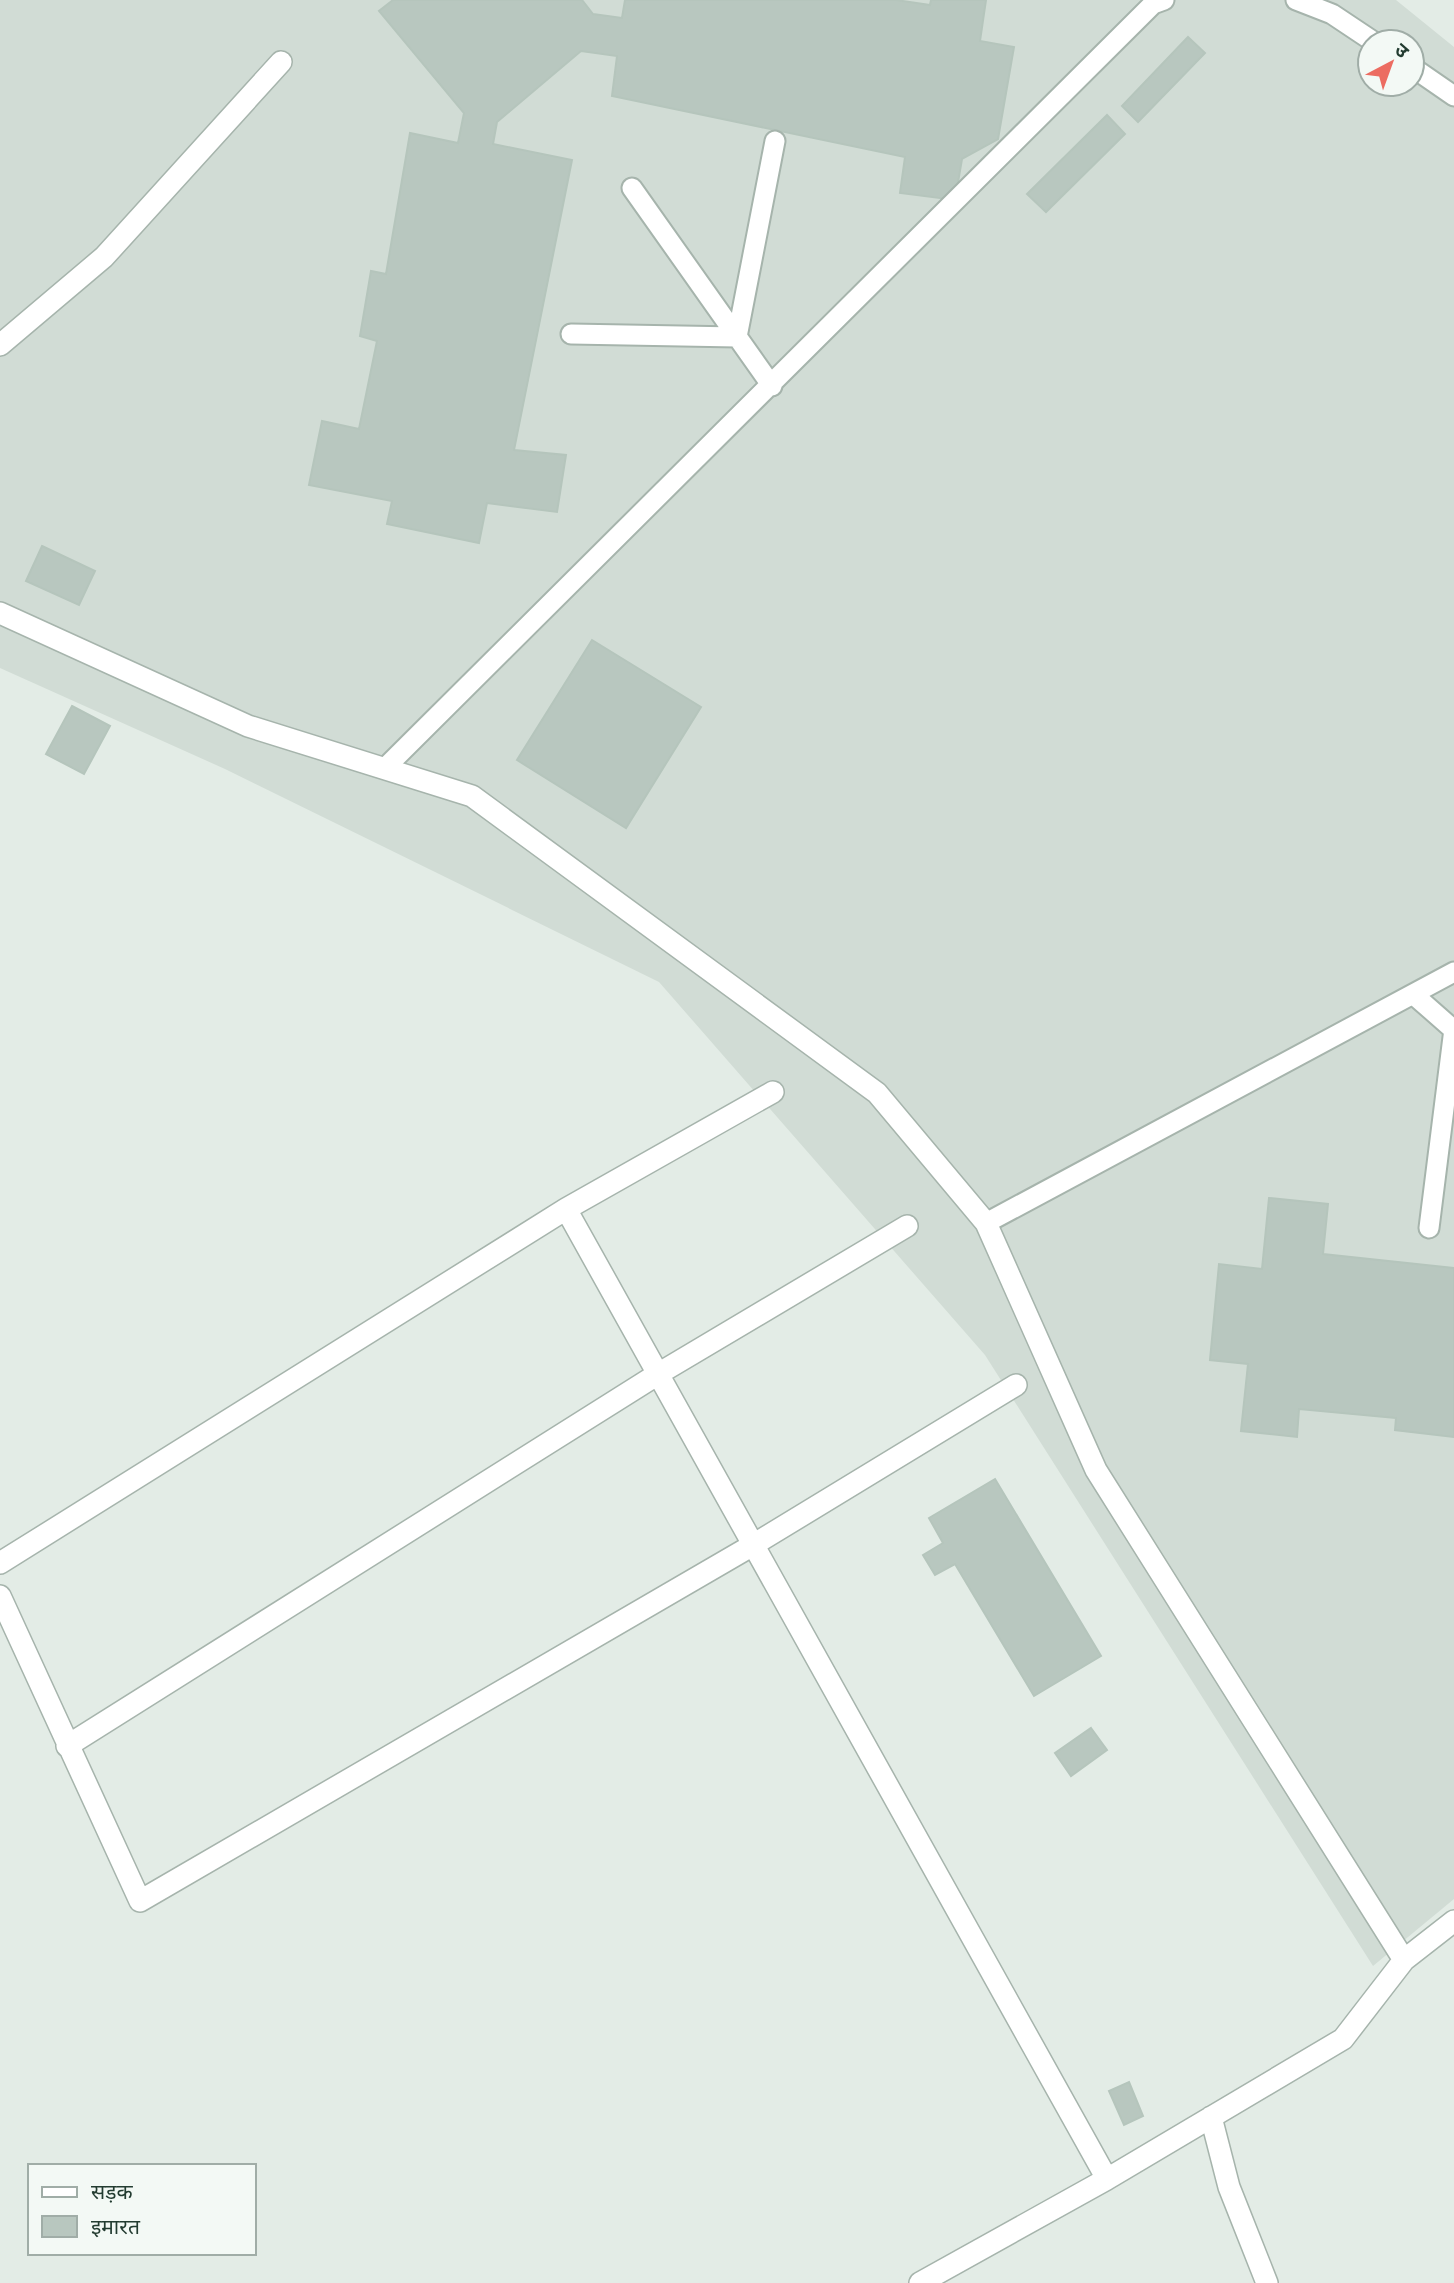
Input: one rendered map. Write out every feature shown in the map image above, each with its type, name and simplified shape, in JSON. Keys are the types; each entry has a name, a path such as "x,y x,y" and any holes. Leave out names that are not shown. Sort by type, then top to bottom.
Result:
{"street":[{"path":"0,345 104,257 281,62"},
{"path":"0,612 248,726 472,796 877,1093 986,1223 1096,1470 1404,1959"},
{"path":"0,1563 566,1209 773,1092"},
{"path":"566,1209 1107,2179"},
{"path":"67,1746 658,1374 907,1226"},
{"path":"0,1596 140,1901 753,1545 1016,1385"},
{"path":"920,2283 1107,2179 1343,2039 1404,1959 1454,1921"},
{"path":"1211,2117 1229,2187 1267,2283"}],"lane":[{"path":"385,768 772,386 1153,4 1164,0"},
{"path":"1296,0 1332,14 1356,30"},
{"path":"1426,77 1454,96"},
{"path":"737,337 775,141"},
{"path":"632,188 772,386"},
{"path":"571,334 737,337"},
{"path":"986,1223 1454,972"},
{"path":"1414,995 1454,1029 1429,1228"}],"shaded area":[{"path":"0,0 1396,0 1454,47 1454,1899 1373,1966 985,1355 659,982 225,769 0,668"}],"building":[{"path":"393,0 582,0 593,14 622,18 625,0 896,0 930,5 931,0 986,0 980,41 1014,47 998,139 962,159 955,200 900,193 905,157 612,96 617,56 581,51 497,122 493,144 572,160 514,450 566,455 557,512 487,503 479,543 387,524 392,501 309,485 322,421 359,429 377,341 360,336 371,271 386,274 410,133 458,143 464,113 379,11"},
{"path":"1188,37 1205,53 1138,122 1122,106"},
{"path":"1107,115 1125,134 1046,212 1027,194"},
{"path":"42,546 95,571 79,605 26,581"},
{"path":"592,640 701,707 626,828 517,760"},
{"path":"72,706 110,726 84,774 46,754"},
{"path":"1269,1198 1328,1204 1323,1254 1454,1268 1454,1437 1395,1430 1396,1418 1299,1409 1297,1437 1241,1431 1248,1364 1210,1360 1219,1264 1262,1269"},
{"path":"995,1479 1101,1656 1034,1696 955,1564 935,1575 923,1555 943,1543 929,1518"},
{"path":"1091,1728 1107,1750 1071,1776 1055,1753"},
{"path":"1129,2082 1143,2116 1124,2125 1109,2091"}]}
